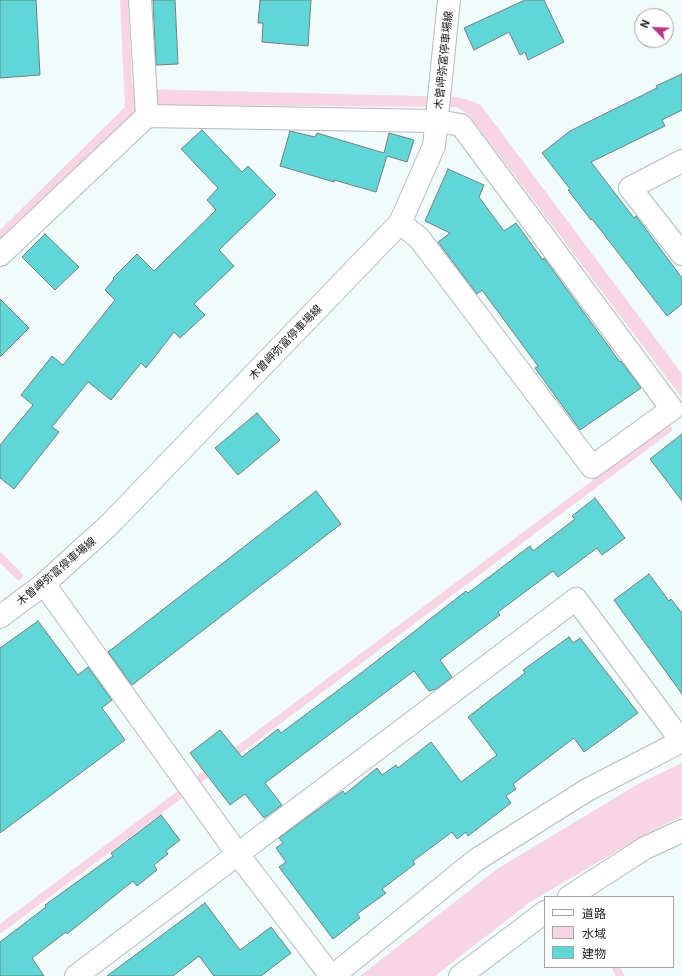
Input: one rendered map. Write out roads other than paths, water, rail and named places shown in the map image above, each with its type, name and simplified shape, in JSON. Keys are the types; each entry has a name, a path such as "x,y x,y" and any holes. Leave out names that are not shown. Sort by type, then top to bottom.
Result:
{"street":[{"path":"140,0 147,113"},
{"name":"木曽岬弥富停車場線","path":"0,617 44,584 109,525 400,223 434,146 449,0"},
{"path":"0,255 147,113 437,116 462,125 672,409 592,467 419,238 400,223"},
{"path":"682,161 630,188 682,254"},
{"path":"44,584 237,853 335,975 476,860 587,790 682,742 576,599 237,853 76,976"},
{"path":"571,896 646,848 682,831"},
{"path":"460,976 544,913"}],"water":[{"path":"120,0 128,0 132,84 139,89 458,97 480,104 682,374 682,398 469,115 457,107 142,105 0,244 0,230 125,107"},
{"path":"682,763 682,816 641,837 530,902 435,976 360,976 497,869 638,784"}],"waterway":[{"path":"229,757 668,429"},
{"path":"0,557 19,576"},
{"path":"201,778 215,768"},
{"path":"0,929 178,796"},
{"path":"616,968 620,976"}]}
